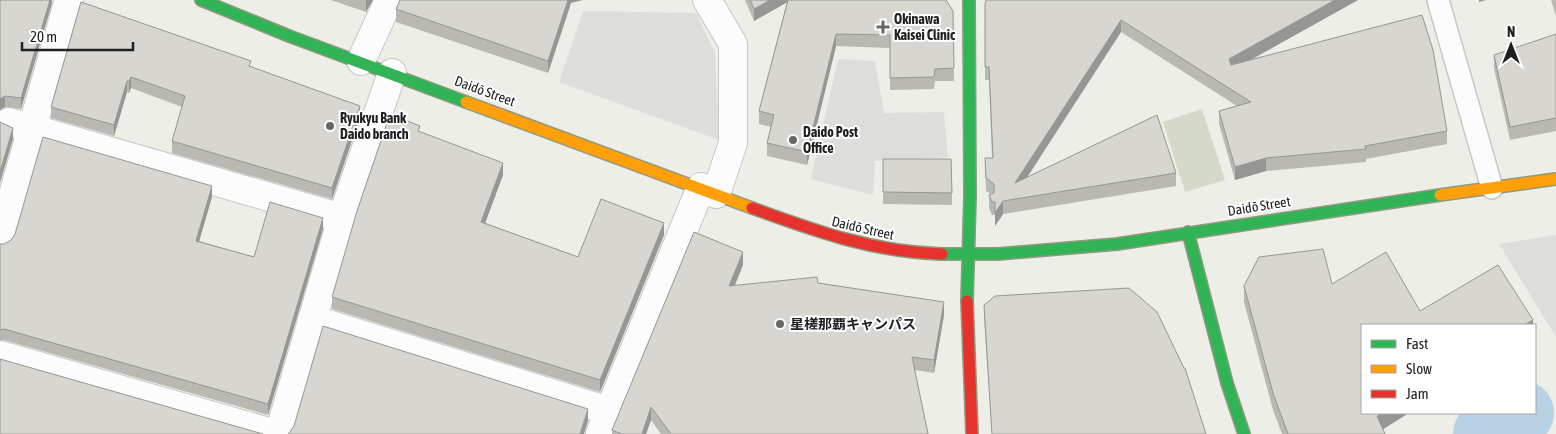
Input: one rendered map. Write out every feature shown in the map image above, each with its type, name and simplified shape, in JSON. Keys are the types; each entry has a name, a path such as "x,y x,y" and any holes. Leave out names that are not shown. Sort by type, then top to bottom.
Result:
{"main road":[{"name":"Daidō Street","path":"201,0 289,36 392,72 849,242 895,251 968,255 1100,244 1556,179"},
{"path":"969,0 970,197 966,325 972,434"},
{"path":"1188,232 1225,374 1244,434"}],"street":[{"path":"0,240 20,126 69,0"},
{"path":"361,61 389,0"},
{"path":"312,318 605,422 709,190 733,143 733,44 707,0"},
{"path":"0,355 278,434 342,218 392,72"},
{"path":"20,126 342,218"}],"lane":[{"path":"1438,0 1492,188"}],"shaded area":[{"path":"583,11 696,13 715,53 719,140 559,82"},
{"path":"838,59 875,61 884,113 944,112 948,157 875,161 873,195 811,179"},
{"path":"1202,109 1225,180 1185,192 1163,122"},
{"path":"1556,235 1556,337 1499,244"}],"building":[{"path":"0,0 50,0 21,98 5,96 0,99"},
{"path":"400,0 568,0 548,61 396,9"},
{"path":"750,0 770,0 754,9"},
{"path":"788,0 946,0 953,11 954,68 935,69 934,77 890,78 890,35 836,34 807,152 767,143 774,115 759,111"},
{"path":"986,0 1335,0 1229,59 1231,65 1422,15 1433,50 1447,131 1365,146 1366,149 1266,158 1235,167 1219,111 1251,102 1121,20 1015,183 1157,115 1176,173 1003,201 995,213 995,202 992,202 989,195 994,193 994,184 986,178 985,158 993,158 989,67 985,67"},
{"path":"81,2 251,61 249,66 360,106 332,188 172,141 185,96 131,77 127,81 114,125 51,107"},
{"path":"1556,34 1556,118 1510,127 1494,55"},
{"path":"390,114 420,126 418,131 503,163 481,222 578,257 601,199 664,223 600,380 332,297 357,211"},
{"path":"0,122 13,128 0,172"},
{"path":"43,137 212,186 196,241 254,257 270,202 323,218 268,404 4,329 0,330 0,244 11,240 15,234"},
{"path":"883,159 951,159 952,193 883,192"},
{"path":"694,232 743,252 729,286 817,277 818,283 944,302 934,360 912,357 928,434 671,434 651,407 642,434 622,434 612,430"},
{"path":"1323,249 1332,284 1386,252 1420,311 1498,265 1533,320 1526,324 1361,324 1361,414 1380,414 1377,416 1385,434 1288,434 1273,393 1244,286 1259,257"},
{"path":"1129,288 1157,312 1185,368 1206,434 992,434 984,305 995,296"},
{"path":"323,326 588,409 580,434 288,434 294,426"},
{"path":"0,359 263,434 0,434"}],"waterway":[{"path":"1486,434 1519,414"}],"traffic: fast":[{"path":"201,0 289,36 466,102"},
{"path":"967,301 970,197 969,0"},
{"path":"942,254 998,254 1117,244 1440,195"},
{"path":"1188,232 1227,383 1244,434"}],"traffic: slow":[{"path":"466,102 752,208"},
{"path":"1440,195 1556,179"}],"traffic: jam":[{"path":"752,208 799,225 868,245 942,254"},
{"path":"967,301 972,434"}],"place":[{"name":"Okinawa Kaisei Clinic","path":"883,27"},
{"name":"Ryukyu Bank Daido branch","path":"330,126"},
{"name":"Daido Post Office","path":"793,140"},
{"name":"星槎那覇キャンパス","path":"780,324"}]}
